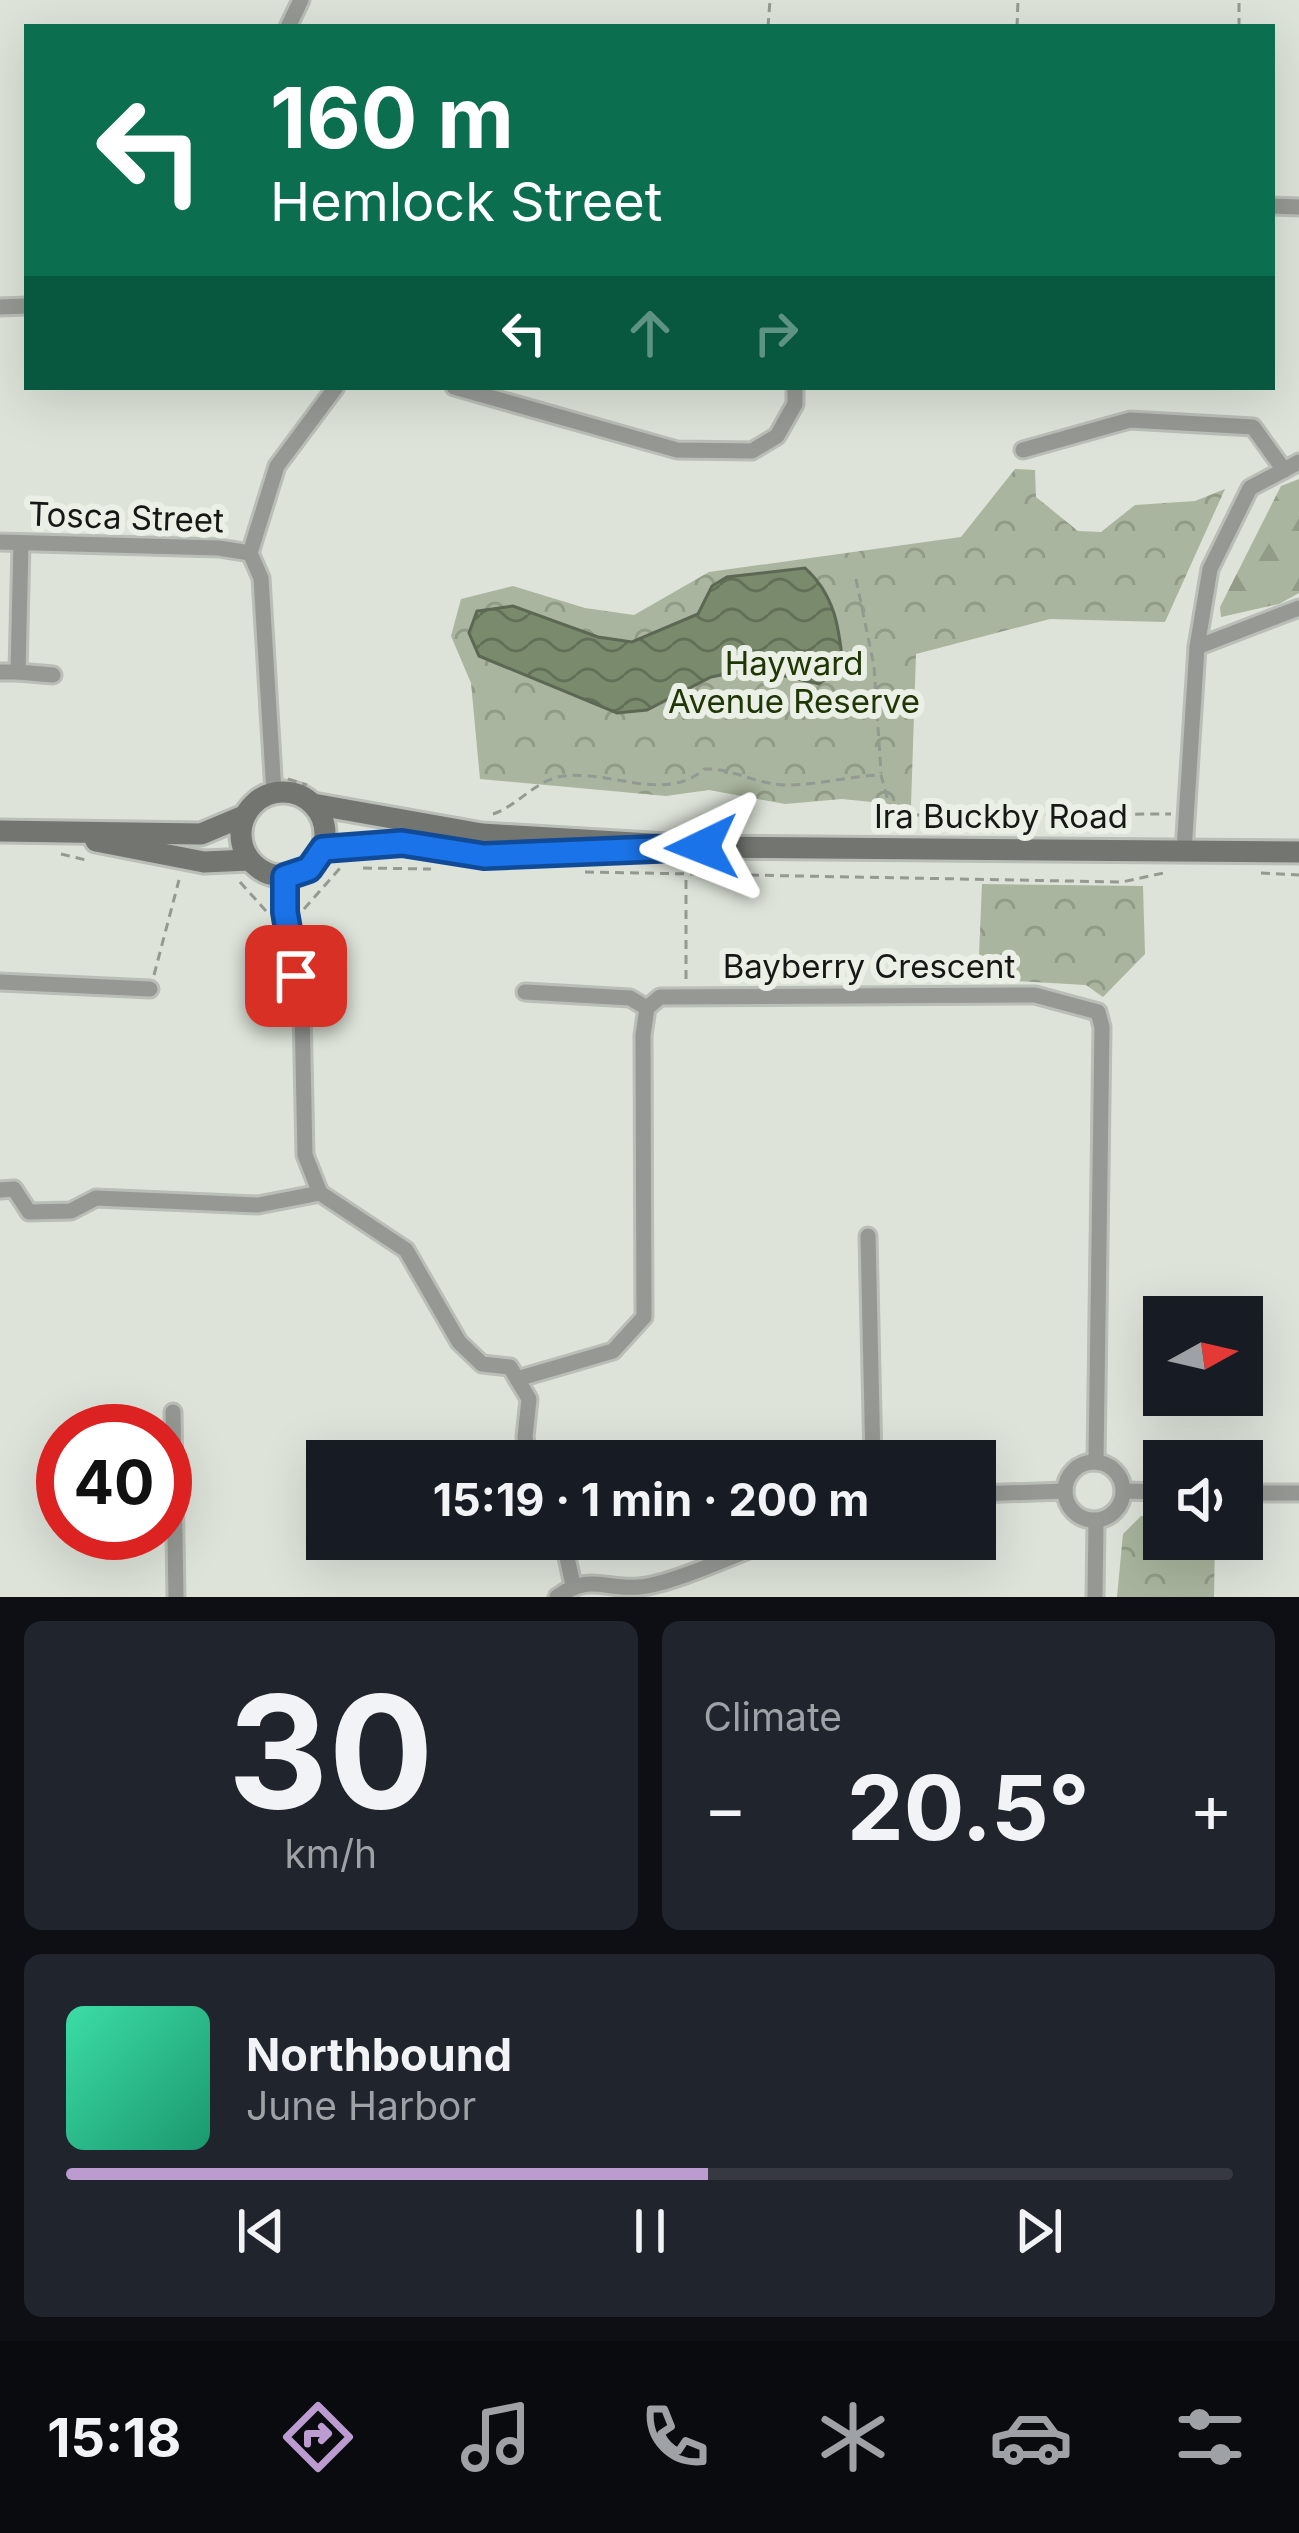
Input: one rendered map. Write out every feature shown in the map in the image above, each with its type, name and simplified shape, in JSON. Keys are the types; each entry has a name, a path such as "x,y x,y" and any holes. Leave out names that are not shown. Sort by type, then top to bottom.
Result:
{"street":[{"path":"56,842 201,834 244,816 274,784 261,578 250,553 278,466 334,390"},
{"path":"465,390 676,450 752,451 777,436 795,404 795,390"},
{"path":"1023,450 1130,420 1253,427 1292,466 1250,488 1210,569 1197,647 1180,860"},
{"name":"Tosca Street","path":"0,542 219,548 250,553"},
{"path":"18,672 21,543"},
{"path":"1197,647 1299,608"},
{"path":"0,672 53,675"},
{"path":"244,816 241,839 249,860 272,876 309,869 323,849 325,825 310,794 288,792 274,784"},
{"name":"Ira Buckby Road","path":"310,794 482,834 702,847 1180,860 1299,852"},
{"path":"0,831 204,862 249,860"},
{"name":"Ira Buckby Road","path":"323,849 402,843 484,856 702,847"},
{"path":"285,877 285,912 302,1009 305,1155 320,1193 406,1250 459,1342 482,1364 510,1367 529,1399 526,1440"},
{"path":"0,982 150,989"},
{"path":"517,1379 613,1351 644,1317 646,1008 630,998 525,992"},
{"name":"Bayberry Crescent","path":"646,1008 660,997 1035,995 1098,1012 1102,1027 1096,1462"},
{"path":"0,1190 14,1189 28,1212 71,1211 96,1198 258,1205 320,1193"},
{"path":"868,1237 872,1440"},
{"path":"1096,1462 1117,1472 1124,1491 1113,1514 1096,1520 1073,1511 1065,1491 1073,1471 1096,1462"},
{"path":"996,1493 1065,1491"},
{"path":"1124,1491 1143,1491"},
{"path":"1263,1493 1299,1493"},
{"path":"1094,1597 1096,1520"},
{"path":"175,1560 176,1597"},
{"path":"568,1560 573,1585"},
{"path":"557,1597 573,1585 591,1581 611,1587 644,1587 719,1560"}],"path":[{"path":"856,579 874,665 881,775 892,815 1186,814"},
{"path":"490,815 557,777 670,784 690,782 704,769 722,769 784,785 881,775"},
{"path":"274,784 310,794"},
{"path":"56,842 84,861 98,854"},
{"path":"686,997 686,874 702,847"},
{"path":"571,872 1122,882 1180,860"},
{"path":"150,989 184,867"},
{"path":"225,874 244,884 270,914 306,908 341,867"},
{"path":"364,868 433,869"},
{"path":"1258,873 1299,874"}],"green space":[{"name":"Hayward Avenue Reserve","path":"1015,469 1035,470 1036,497 1078,531 1101,532 1135,505 1195,501 1225,489 1165,622 1050,619 916,654 911,806 842,799 785,804 709,790 666,796 480,779 471,683 451,636 461,599 513,586 585,608 634,615 709,572 961,537"},
{"path":"1299,479 1299,593 1279,604 1221,617 1220,607 1281,486"},
{"path":"982,884 1143,886 1145,954 1103,997 1086,985 978,979"},
{"path":"1143,1516 1143,1560 1215,1560 1214,1597 1117,1597 1123,1534"}],"water":[{"path":"805,568 829,601 843,666 819,684 753,669 711,677 647,710 617,713 479,656 469,633 477,611 513,606 598,637 632,642 698,614 712,586 727,577"}],"route":[{"path":"296,976 285,912 285,877 309,869 323,849 402,843 484,856 702,847"}]}
